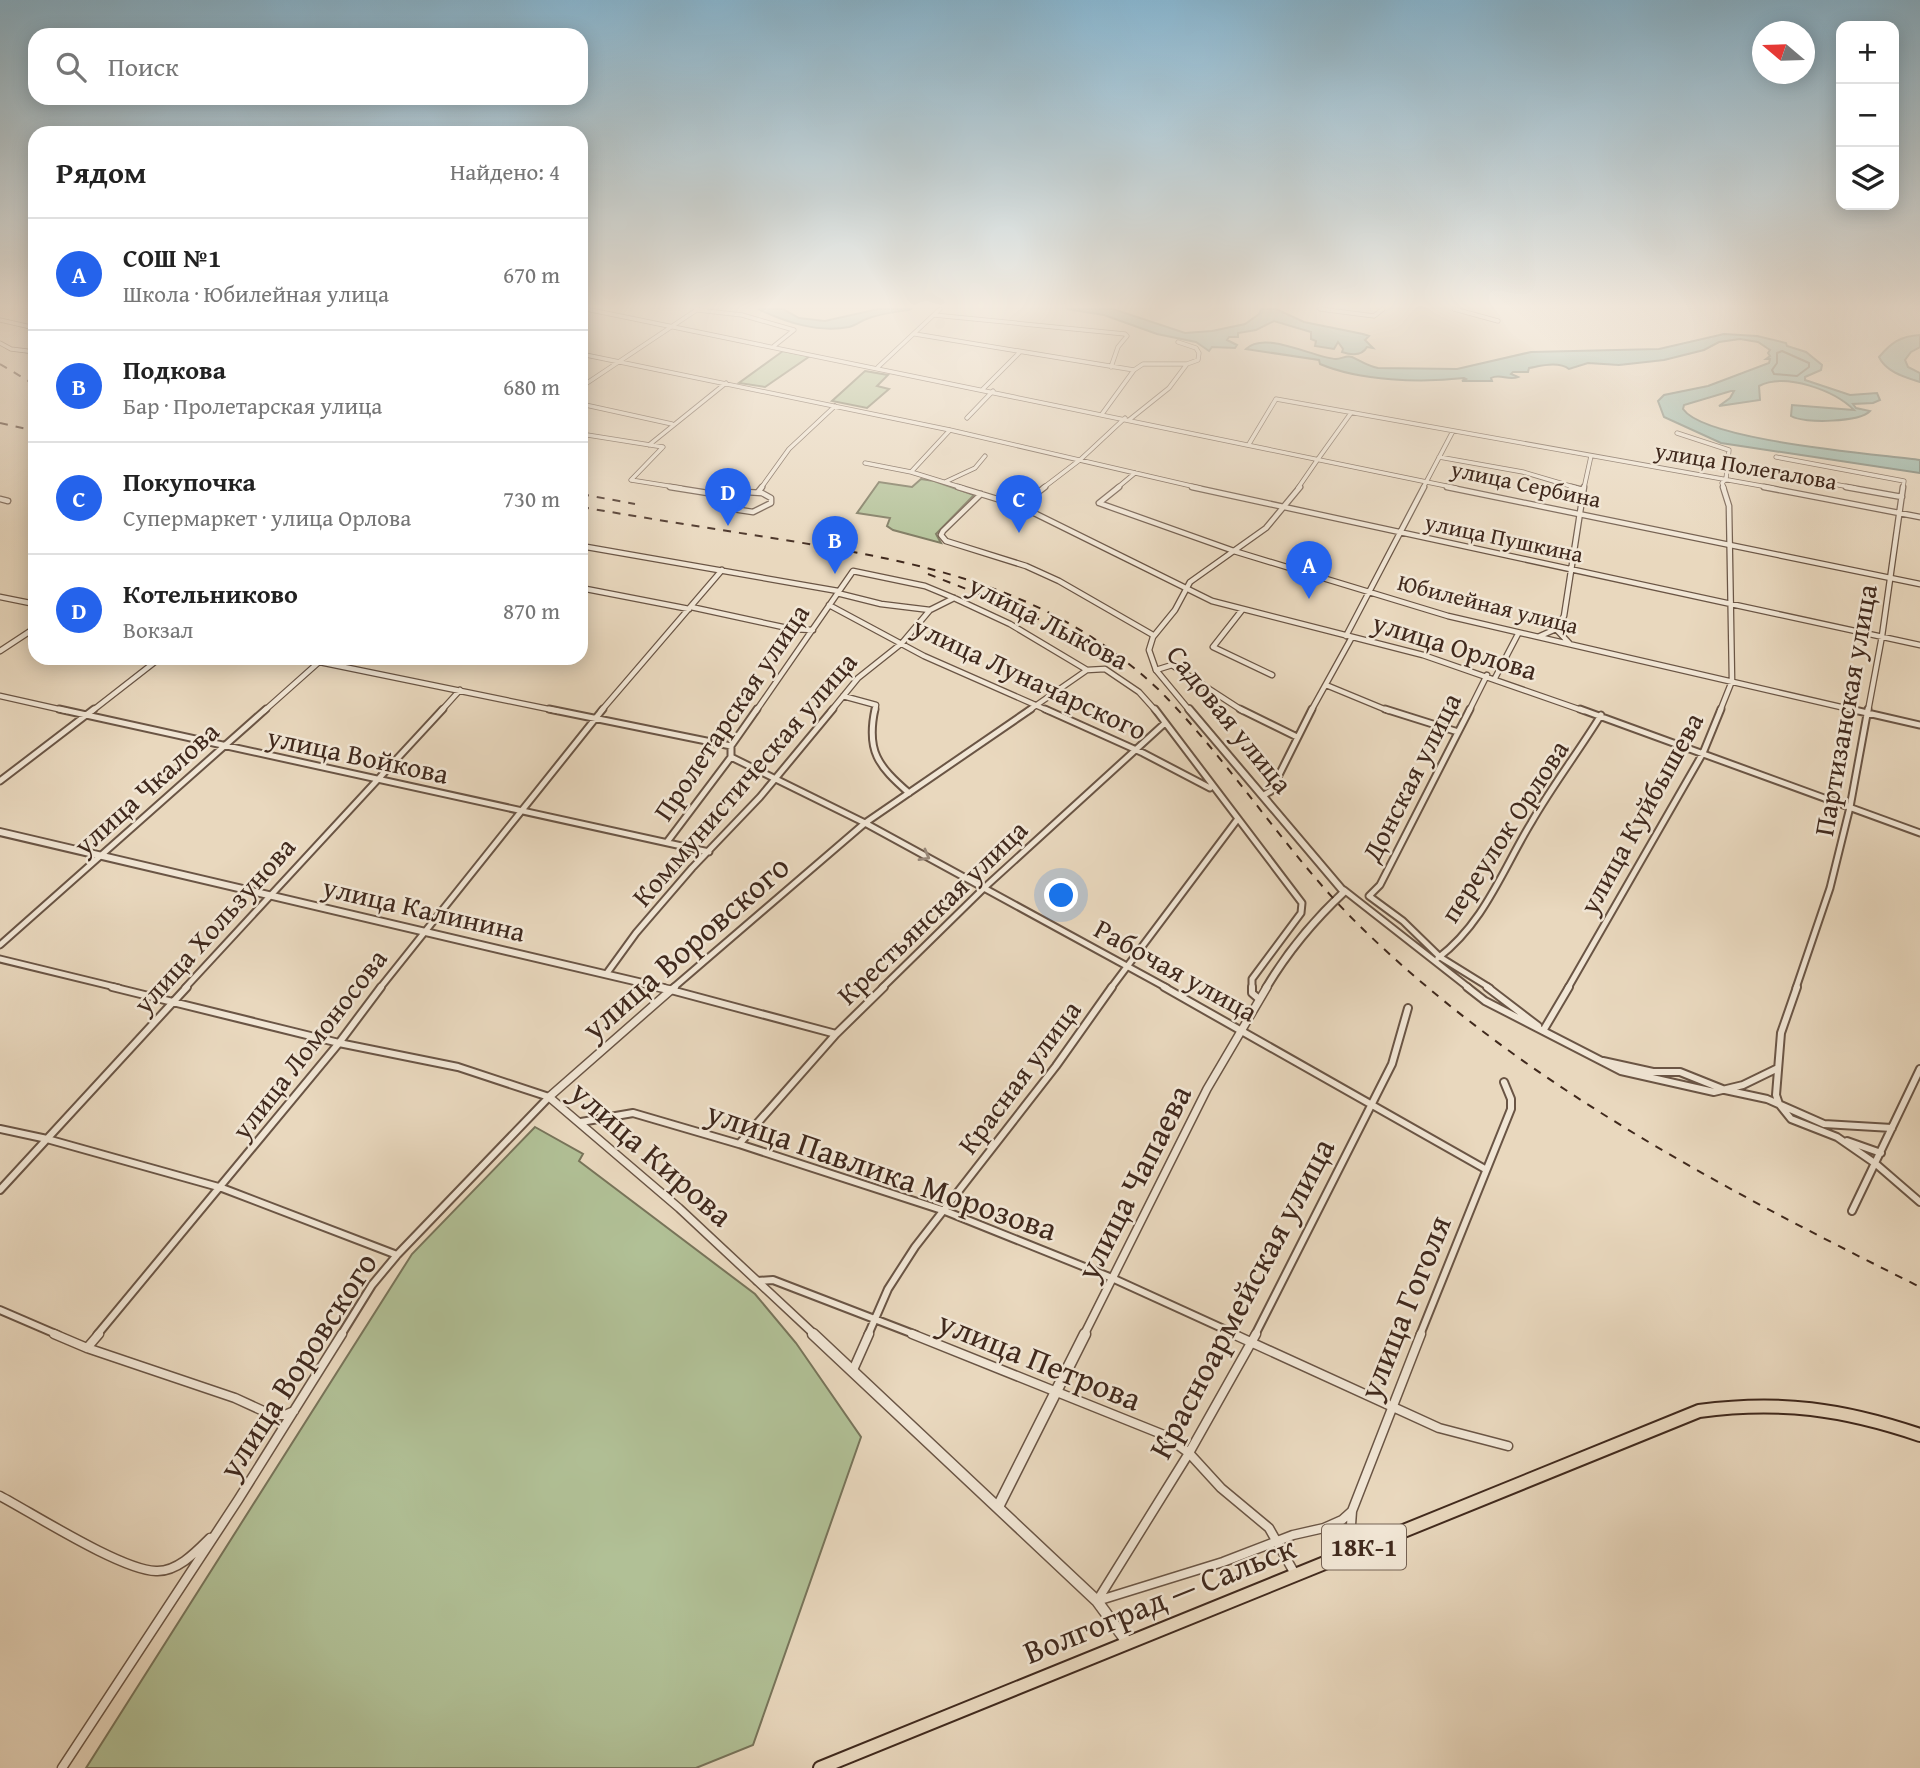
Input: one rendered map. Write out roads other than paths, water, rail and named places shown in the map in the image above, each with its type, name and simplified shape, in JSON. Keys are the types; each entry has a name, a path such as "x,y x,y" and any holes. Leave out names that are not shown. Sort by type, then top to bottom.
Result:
{"main road":[{"name":"Волгоград — Сальск","path":"820,1768 1699,1411 1743,1404 1787,1404 1843,1412 1920,1435"}],"street":[{"path":"649,444 715,392"},
{"name":"улица Пушкина","path":"766,392 1081,459 1400,534 1920,645"},
{"path":"967,418 993,392"},
{"name":"улица Сербина","path":"995,392 1920,584"},
{"path":"1102,414 1118,392"},
{"path":"1020,506 1127,419 1156,402 1165,392"},
{"name":"улица Полегалова","path":"1249,444 1276,399 1726,479 1920,517"},
{"path":"588,406 672,424"},
{"path":"758,492 789,449 835,406"},
{"path":"1153,635 1177,608 1184,589 1208,567 1258,535 1284,508 1351,413"},
{"path":"865,463 911,472 950,430"},
{"path":"1264,795 1271,791 1453,431"},
{"name":"улица Куйбышева","path":"1543,1031 1703,753 1732,681 1728,544 1730,506 1722,483 1726,479 1729,450 1677,433"},
{"path":"588,435 663,447"},
{"path":"631,480 663,447"},
{"path":"944,482 975,468 985,456"},
{"path":"1540,636 1556,629 1564,616 1578,513 1591,456"},
{"path":"1439,457 1523,472 1583,490"},
{"path":"1776,457 1900,478 1904,481 1902,497 1795,477"},
{"name":"улица Орлова","path":"911,472 1020,506 1184,589 1242,610 1349,636 1486,675 1920,833"},
{"name":"Юбилейная улица","path":"1135,473 1099,503 1234,551 1518,634 1540,636 1920,725"},
{"path":"631,480 733,497 746,492 758,492 769,496 771,501 769,506 758,512 744,513 730,505 733,497"},
{"name":"Садовая улица","path":"981,494 943,531 941,535 946,541 1026,566 1059,581 1153,635 1149,651 1156,670 1264,795 1342,894 1485,1001 1543,1031"},
{"name":"Партизанская улица","path":"1779,1104 1776,1095 1780,1077 1778,1068 1781,1033 1830,888 1850,807 1882,636 1902,497"},
{"path":"0,499 8,501"},
{"path":"588,547 837,592 881,604 930,610"},
{"name":"улица Ломоносова","path":"87,1348 222,1188 339,1043 424,930 596,717 722,570"},
{"name":"Пролетарская улица","path":"667,842 731,757 731,746 853,571"},
{"name":"улица Лыкова","path":"853,571 921,584 1010,624 1087,670 1105,669 1139,692 1302,903 1301,913 1252,979 1252,993 1259,999"},
{"path":"588,589 792,629 813,630"},
{"path":"0,597 28,603"},
{"name":"Коммунистическая улица","path":"607,974 636,933 709,852 726,837 866,670 902,643 930,610 954,598"},
{"name":"улица Луначарского","path":"829,605 936,662 1038,704 1164,762 1213,789"},
{"path":"1242,610 1213,647 1272,675"},
{"path":"1556,629 1570,644"},
{"path":"0,651 28,633"},
{"name":"Донская улица","path":"1495,678 1518,634"},
{"path":"0,781 151,665"},
{"name":"улица Чкалова","path":"0,945 315,665"},
{"path":"336,665 731,746"},
{"path":"1156,670 1172,665 1252,717 1297,737"},
{"name":"улица Воровского","path":"62,1768 217,1532 372,1285 397,1255 550,1097 865,823 1087,670"},
{"name":"Донская улица","path":"1440,957 1403,921 1369,896 1380,885 1486,675"},
{"path":"1325,685 1390,711 1458,732"},
{"name":"улица Хользунова","path":"0,1190 460,690"},
{"name":"улица Войкова","path":"0,696 709,852"},
{"path":"843,696 876,705 871,725 872,753 886,772 909,793"},
{"name":"переулок Орлова","path":"1433,961 1452,949 1499,887 1528,826 1564,766 1583,747 1601,715"},
{"name":"Крестьянская улица","path":"739,1144 836,1034 984,888 1134,750 1151,739 1165,723"},
{"name":"Рабочая улица","path":"731,757 865,823 1127,965 1370,1106 1485,1169"},
{"name":"Красная улица","path":"853,1370 888,1289 915,1247 1056,1066 1127,965 1237,820"},
{"name":"улица Калинина","path":"0,832 607,974 836,1034"},
{"name":"улица Чапаева","path":"998,1507 1207,1089 1286,954 1342,894"},
{"path":"1440,957 1500,995 1543,1031 1597,1060 1642,1077 1714,1092 1743,1085 1778,1068"},
{"name":"улица Кирова","path":"0,959 339,1043 458,1067 550,1097 679,1208 853,1370 1097,1601 1127,1642"},
{"name":"Красноармейская улица","path":"1097,1601 1189,1453 1251,1342 1392,1064 1406,1023 1408,1008"},
{"path":"1597,1060 1653,1072 1679,1072 1725,1090 1755,1095 1824,1124 1892,1128"},
{"path":"1852,1211 1920,1069"},
{"name":"улица Гоголя","path":"1349,1553 1352,1511 1485,1169 1511,1109 1511,1099 1504,1082"},
{"path":"1779,1104 1791,1119 1881,1153"},
{"name":"улица Павлика Морозова","path":"581,1122 633,1113 739,1144 945,1211 1112,1278 1439,1428 1508,1446"},
{"path":"0,1129 47,1139 222,1188 397,1255"},
{"path":"1837,1137 1876,1164 1920,1202"},
{"name":"улица Петрова","path":"756,1281 767,1279 789,1285 1164,1436 1189,1453 1221,1488 1269,1528 1295,1574"},
{"path":"0,1310 87,1348 235,1398 272,1415 279,1416 294,1411"},
{"path":"0,1496 122,1560 154,1571 168,1569 187,1559 217,1532"},
{"path":"1097,1601 1334,1524 1352,1511"}],"water":[{"path":"1681,392 1729,392 1684,405 1683,409 1698,420 1723,430 1756,438 1920,460 1920,473 1721,443 1664,417 1658,401 1664,395"},
{"path":"1734,392 1759,392 1760,400 1719,406"},
{"path":"1826,392 1850,395 1877,393 1880,400 1853,404 1856,408 1870,411 1855,418 1832,421 1798,419 1791,416 1792,405 1854,410"}],"railway":[{"path":"0,423 28,429"},
{"path":"588,495 635,504"},
{"path":"588,508 892,560 986,586 1032,604 1075,627 1117,655 1158,689 1186,718 1287,844 1340,905 1430,989 1494,1040 1561,1087 1701,1173 1920,1287"},
{"path":"928,574 1025,612 1082,642"}],"place":[{"name":"Котельниково","path":"728,526"},
{"name":"Покупочка","path":"1019,533"},
{"name":"Подкова","path":"835,574"},
{"name":"СОШ №1","path":"1309,599"}]}
